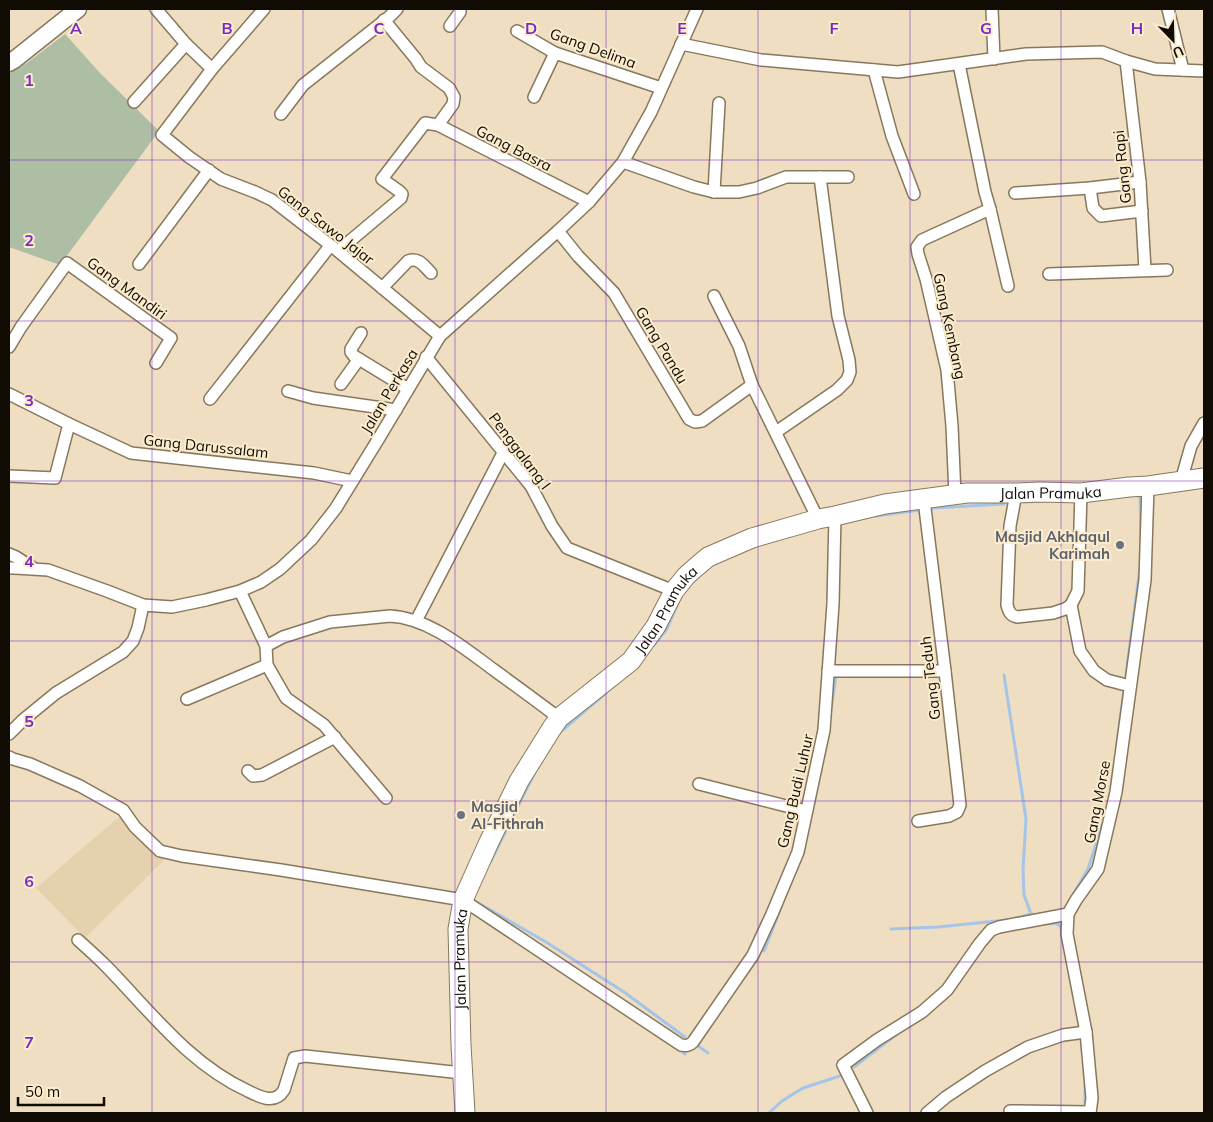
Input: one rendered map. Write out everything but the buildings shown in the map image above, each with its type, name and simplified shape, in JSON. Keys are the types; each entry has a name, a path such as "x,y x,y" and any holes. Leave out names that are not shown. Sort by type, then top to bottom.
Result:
{"main road":[{"name":"Jalan Pramuka","path":"465,1113 458,930 463,900 519,781 559,718 631,661 656,626 674,591 686,576 708,557 752,538 885,504 967,493 1081,493 1204,478"}],"street":[{"path":"9,63 78,9"},
{"path":"156,9 186,44 212,69 264,9"},
{"path":"281,114 303,85 397,9"},
{"path":"450,26 460,12 460,9"},
{"name":"Jalan Perkasa","path":"9,568 48,570 107,590 143,605 172,607 240,591 260,582 280,569 311,540 336,508 440,336 589,202 623,162 651,112 697,9"},
{"path":"992,9 994,59"},
{"path":"1168,9 1183,70"},
{"path":"384,20 416,59 421,68 449,88 454,96 453,104 438,125"},
{"name":"Gang Delima","path":"517,31 555,53 662,88"},
{"path":"134,102 186,44"},
{"path":"681,44 761,60 898,72 1026,54 1102,52 1155,69 1204,71"},
{"path":"534,98 555,53"},
{"name":"Gang Rapi","path":"1126,61 1140,182 1145,270"},
{"path":"959,64 985,192 1008,286"},
{"name":"Gang Sawo Jajar","path":"212,69 162,135 220,179 272,200 440,336"},
{"path":"874,70 892,136 914,194"},
{"path":"714,192 719,103"},
{"name":"Gang Basra","path":"334,249 401,198 402,194 382,179 425,123 438,125 589,202"},
{"path":"623,162 694,187 714,192 739,192 757,188 786,176 848,177"},
{"path":"139,264 208,170"},
{"path":"776,432 837,390 850,372 849,360 838,316 820,177"},
{"path":"1015,193 1090,188 1140,182"},
{"path":"1090,188 1093,208 1101,216 1142,211"},
{"name":"Gang Kembang","path":"955,495 947,370 917,247 922,240 990,209"},
{"name":"Gang Pandu","path":"558,231 578,256 614,293 689,419 695,422 702,421 752,385"},
{"path":"210,399 334,249"},
{"path":"382,288 408,261 413,259 418,260 431,273"},
{"name":"Gang Mandiri","path":"9,347 67,263 171,338 156,363"},
{"path":"1049,274 1167,270"},
{"path":"714,296 739,346 752,385 776,432 827,518"},
{"path":"361,333 351,352 359,359 408,389"},
{"name":"Penggalang I","path":"426,357 531,486 552,526 567,548 674,591"},
{"path":"341,384 359,359"},
{"path":"288,391 313,398 396,410"},
{"name":"Gang Darussalam","path":"9,394 131,453 314,473 352,481"},
{"path":"9,476 55,478 69,424"},
{"path":"1182,481 1191,446 1204,424"},
{"path":"416,621 504,454"},
{"name":"Gang Morse","path":"1068,914 1098,869 1116,792 1145,580 1148,486"},
{"path":"1016,493 1010,526 1007,605 1009,612 1017,617 1053,613 1071,604 1078,591 1081,493"},
{"name":"Gang Teduh","path":"918,821 949,816 957,812 960,805 924,500"},
{"name":"Gang Budi Luhur","path":"463,900 681,1045 690,1045 753,955 798,852 824,730 832,604 827,518"},
{"path":"9,554 35,569"},
{"path":"240,591 266,646 267,665 286,698 324,725 386,798"},
{"path":"1071,604 1080,651 1094,671 1107,680 1130,686"},
{"path":"9,734 56,693 123,652 133,641 143,605"},
{"path":"266,646 282,636 330,622 398,616 416,621 450,638 559,718"},
{"path":"187,699 267,665"},
{"path":"828,671 945,671"},
{"path":"248,771 253,776 262,775 334,737"},
{"path":"9,757 80,786 123,810 135,827 160,851 463,900"},
{"path":"699,784 806,811"},
{"path":"867,1113 843,1065 877,1040 922,1012 947,990 991,930 999,926 1068,914 1067,934 1086,1032 1092,1098 1090,1113 1010,1111"},
{"path":"78,940 105,965 183,1048 231,1083 264,1099 276,1098 282,1094 294,1058 305,1056 462,1073"},
{"path":"926,1113 985,1071 1028,1047 1063,1035 1086,1032"}],"shaded area":[{"path":"119,817 166,858 85,938 36,888"}],"green space":[{"path":"65,34 100,73 159,131 60,265 9,247 9,74 27,63"}],"waterway":[{"path":"1137,496 1140,495 1141,541"},
{"path":"1024,502 1043,501"},
{"path":"933,508 1004,504"},
{"path":"919,510 921,518"},
{"path":"876,516 920,510"},
{"path":"1126,675 1140,567"},
{"path":"654,645 667,629 677,605"},
{"path":"831,710 836,675"},
{"path":"1004,675 1026,819 1023,870 1024,895 1031,914"},
{"path":"1117,744 1124,690"},
{"path":"557,735 607,692"},
{"path":"491,861 535,772"},
{"path":"809,826 817,788"},
{"path":"1071,898 1088,869 1103,823"},
{"path":"473,900 546,942 624,992 685,1037"},
{"path":"764,951 782,905"},
{"path":"1016,918 1031,914 1039,915"},
{"path":"891,929 938,927 1007,920"},
{"path":"1046,924 1056,923 1061,927 1062,935"},
{"path":"854,1067 897,1034"},
{"path":"694,1043 708,1053"},
{"path":"679,1049 685,1054"},
{"path":"769,1113 782,1101 803,1088 843,1075"},
{"path":"1085,1083 1085,1103"}],"place":[{"name":"Masjid Akhlaqul Karimah","path":"1120,545"},
{"name":"Masjid Al-Fithrah","path":"461,815"}]}
